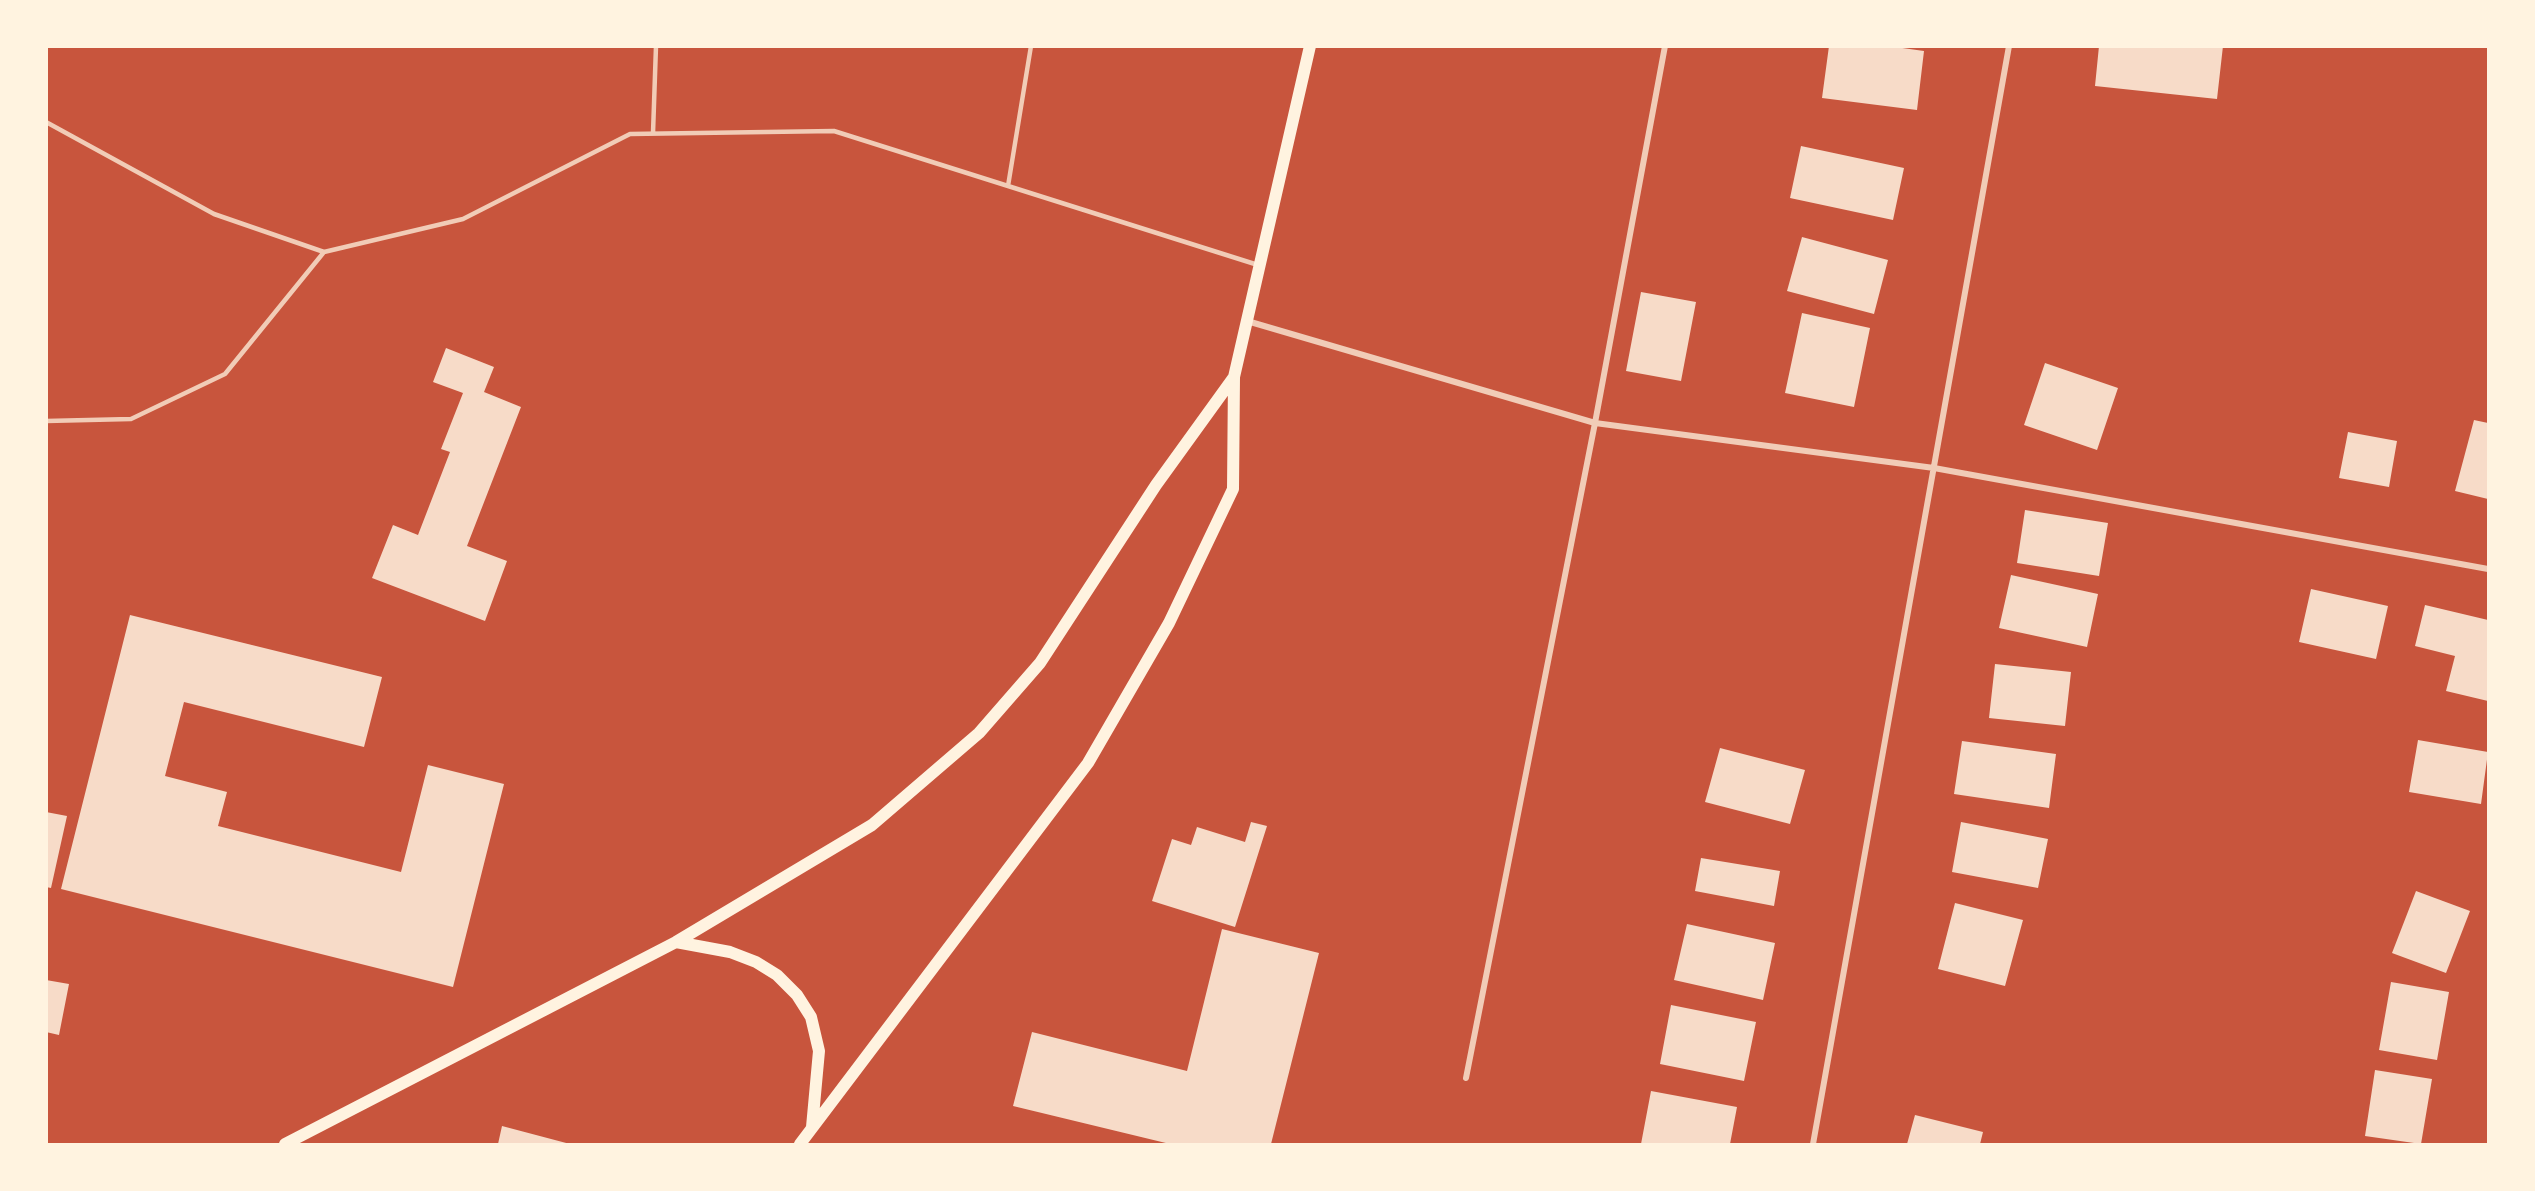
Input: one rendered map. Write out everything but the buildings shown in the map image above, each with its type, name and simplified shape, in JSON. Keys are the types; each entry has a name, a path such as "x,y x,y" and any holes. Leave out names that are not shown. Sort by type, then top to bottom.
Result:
{"main road":[{"path":"800,1144 1088,763 1169,623 1233,489 1234,377 1310,46"},
{"path":"285,1144 676,942 872,825 979,733 1040,663 1156,485 1234,377"},
{"path":"676,942 730,952 756,962 777,975 797,995 812,1017 819,1051 812,1128"}],"street":[{"path":"1466,1078 1595,423 1665,46"},
{"path":"1813,1144 2009,46"},
{"path":"1247,321 1595,423 1934,468 2488,569"}],"lane":[{"path":"653,133 656,46"},
{"path":"1008,186 1030,46"},
{"path":"46,122 214,214 324,252 463,219 630,134 834,131 1259,266"},
{"path":"46,421 131,419 225,374 324,252"}]}
